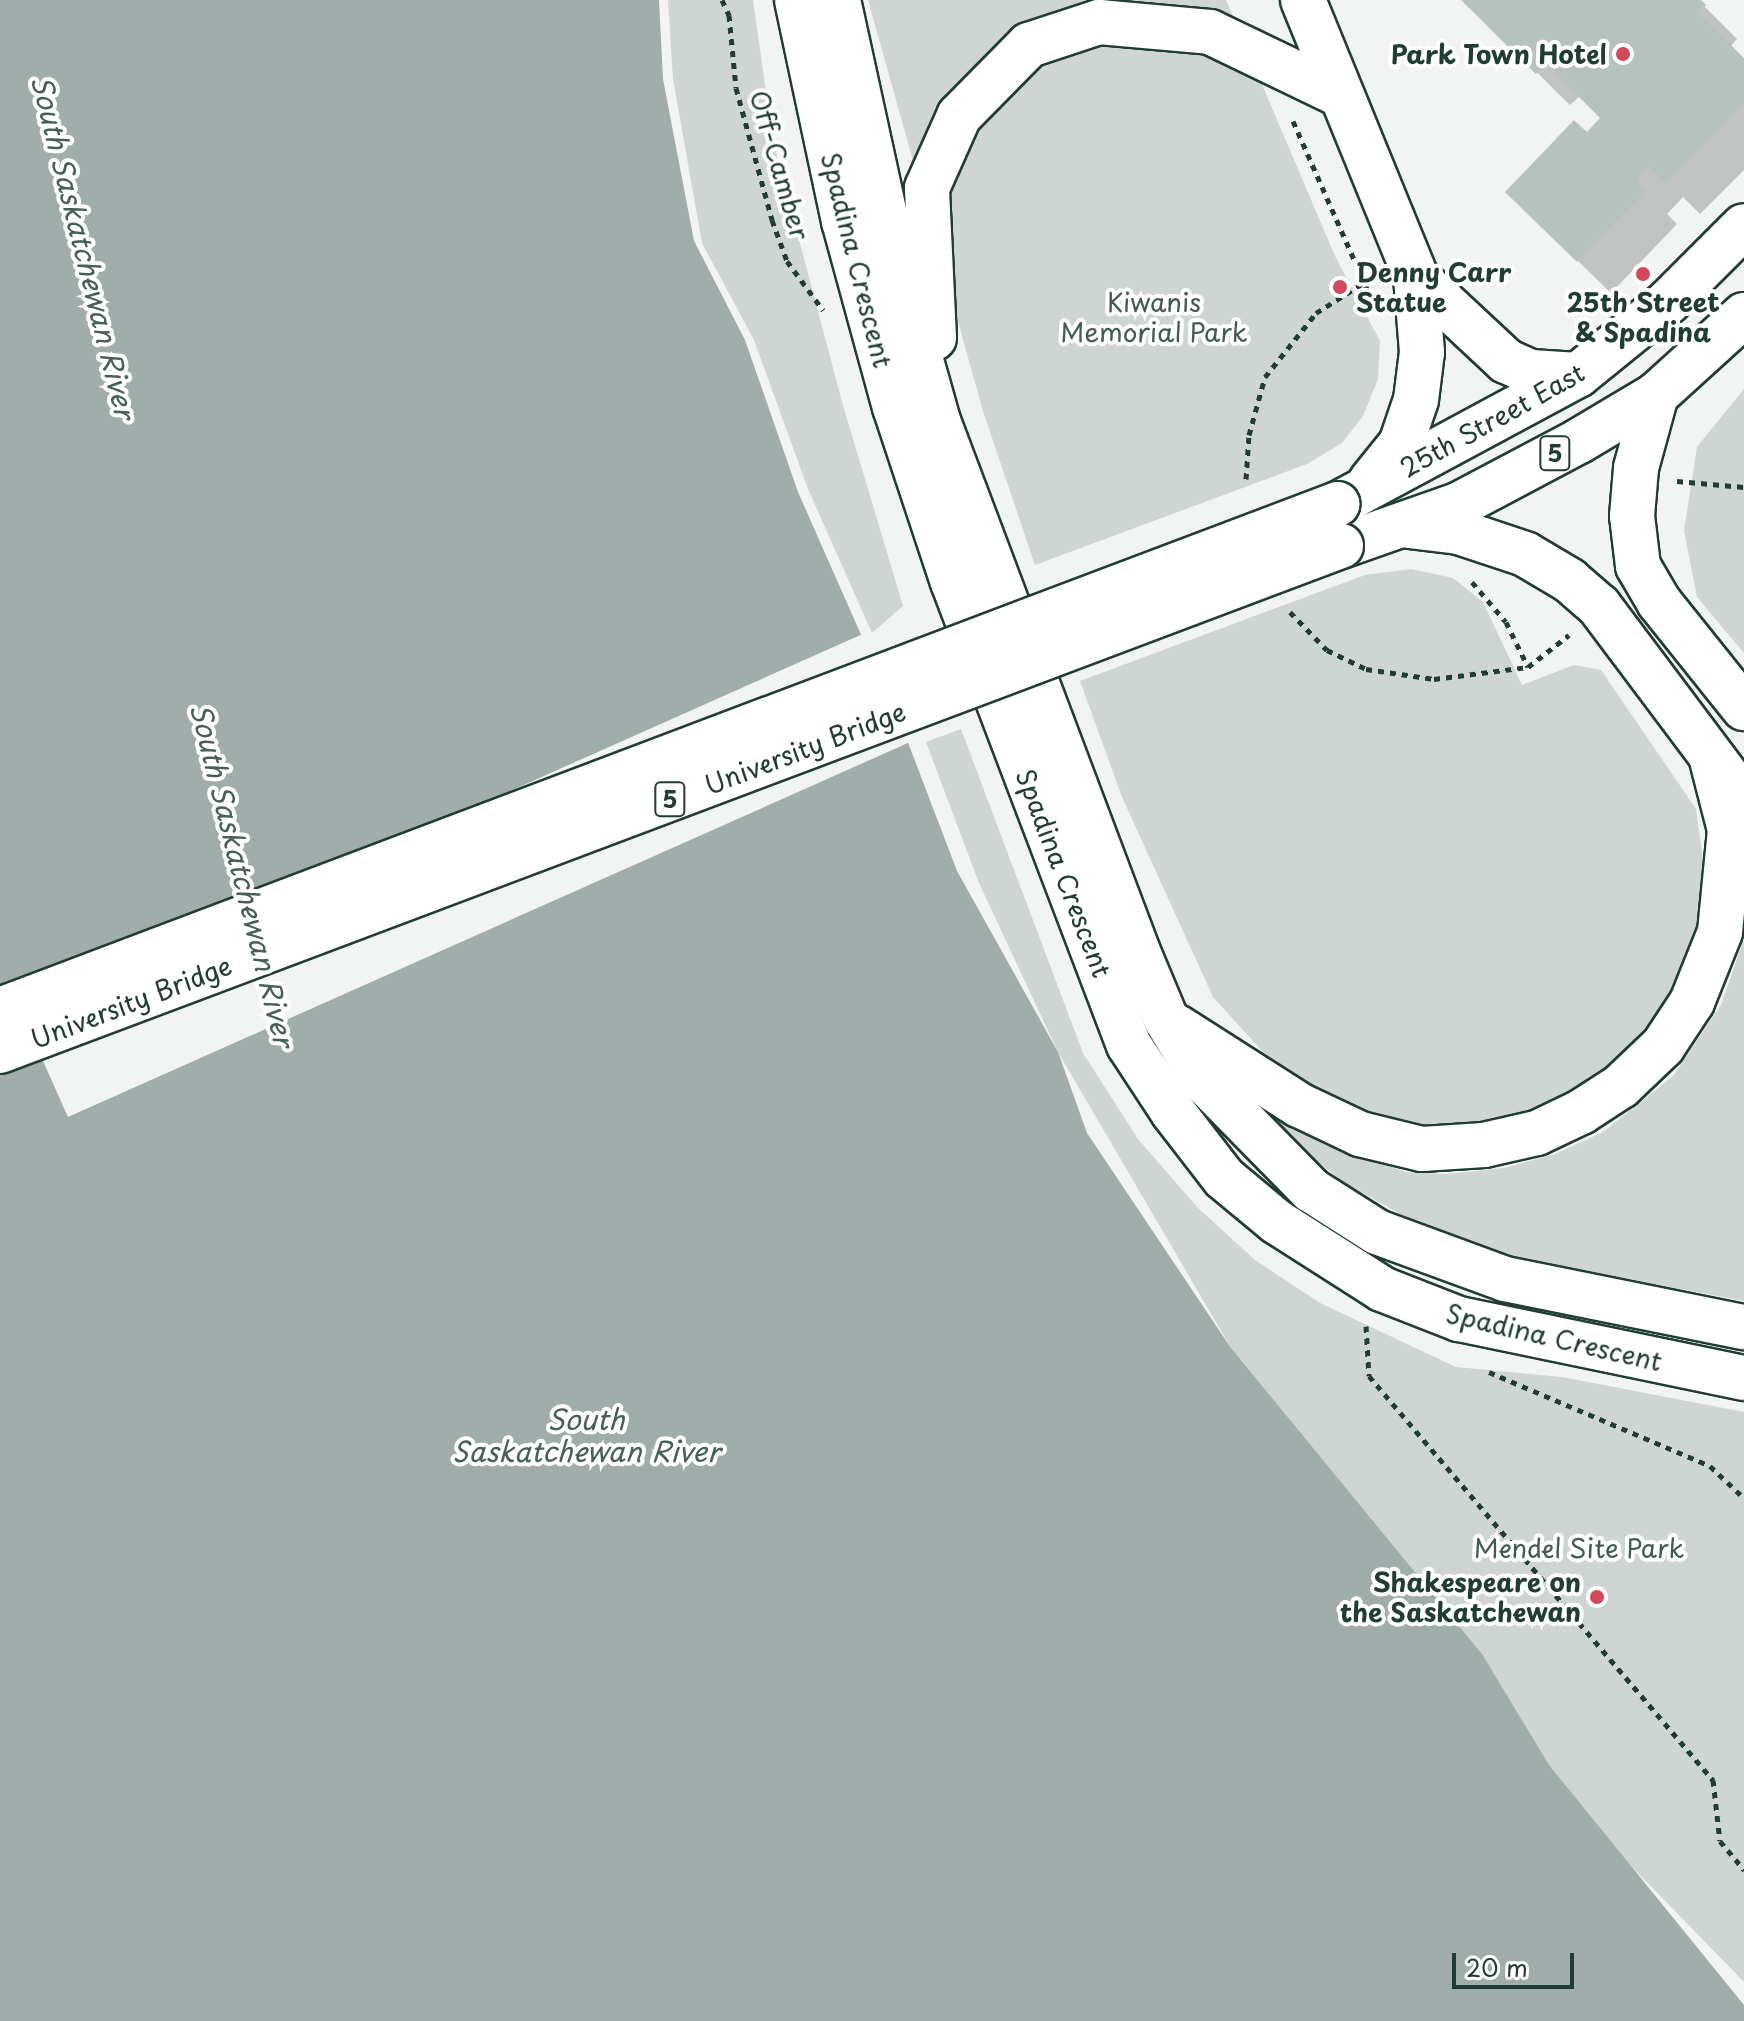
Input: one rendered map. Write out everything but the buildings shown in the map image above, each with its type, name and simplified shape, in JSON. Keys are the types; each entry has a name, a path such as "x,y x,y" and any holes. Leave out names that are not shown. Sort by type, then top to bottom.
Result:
{"street":[{"name":"Spadina Crescent","path":"797,0 848,235 895,407 953,582 1129,1045 1173,1112 1224,1178 1277,1222 1382,1289 1459,1319 1744,1378"},
{"name":"Spadina Crescent","path":"838,0 902,293 938,421 1166,1019 1202,1079 1311,1190 1377,1232 1505,1279 1744,1327"},
{"path":"1303,0 1337,93 1413,268 1422,352 1416,400 1401,444 1339,525"},
{"path":"938,421 927,188 959,116 1029,45 1099,22 1210,32 1337,93"},
{"name":"25th Street East","path":"1339,525 1578,375 1657,312 1744,226"},
{"path":"1413,268 1506,361 1531,372 1578,375"},
{"name":"25th Street East","path":"1339,525 1409,526 1460,504 1656,395 1744,315"},
{"path":"1656,395 1636,468 1632,516 1638,566 1659,602 1744,708"},
{"name":"University Bridge","path":"0,1010 1339,525"},
{"name":"University Bridge","path":"0,1051 1339,525"},
{"path":"1409,526 1459,532 1525,554 1569,580 1589,617 1744,798"},
{"path":"1166,1019 1299,1105 1360,1134 1422,1149 1497,1142 1537,1133 1581,1112 1621,1086 1663,1046 1692,1002 1720,932 1730,830 1712,760"}],"path":[{"name":"Off-Camber","path":"722,0 729,15 736,88 772,220 787,261 827,316"},
{"path":"1291,116 1364,282"},
{"path":"1246,479 1249,435 1265,377 1316,313 1364,282 1413,268"},
{"path":"1672,493 1672,481 1744,487"},
{"path":"1462,573 1489,597 1528,667"},
{"path":"1290,612 1327,650 1366,669 1434,679 1528,667 1589,617"},
{"path":"1365,1317 1369,1376 1713,1780 1720,1841 1744,1870"}],"green space":[{"path":"668,0 753,0 773,141 842,402 903,606 872,633 808,489 754,340 702,243 673,79"},
{"name":"Kiwanis Memorial Park","path":"868,0 1226,0 1335,256 1380,341 1378,379 1363,416 1342,443 1307,464 1035,565 983,411"},
{"path":"1744,389 1744,653 1697,597 1684,531 1697,447"},
{"path":"1411,569 1453,578 1483,602 1522,685 1574,665 1601,670 1696,809 1704,867 1700,923 1682,981 1655,1025 1617,1067 1540,1111 1495,1124 1436,1129 1378,1120 1336,1103 1263,1052 1213,997 1122,797 1080,681 1365,575"},
{"name":"Mendel Site Park","path":"961,729 1083,1053 1138,1139 1197,1207 1255,1260 1320,1303 1456,1367 1562,1377 1744,1412 1744,1982 1526,1758 1231,1348 1058,1052 979,883 926,742"},
{"path":"1744,939 1744,1301 1503,1255 1436,1234 1343,1182 1307,1153 1275,1118 1325,1145 1406,1172 1446,1174 1504,1168 1555,1154 1603,1132 1673,1076 1721,1005"}],"water":[{"name":"South Saskatchewan River","path":"0,0 659,0 663,79 694,241 745,340 798,492 904,732 957,871 1058,1052 1087,1133 1231,1348 1482,1654 1549,1765 1744,2005 1744,2021 0,2021"}],"pier":[{"path":"865,633 913,741 68,1117 20,1009"}],"place":[{"name":"Park Town Hotel","path":"1623,54"},
{"name":"25th Street & Spadina","path":"1643,274"},
{"name":"Denny Carr Statue","path":"1340,287"},
{"name":"Shakespeare on the Saskatchewan","path":"1597,1597"}]}
